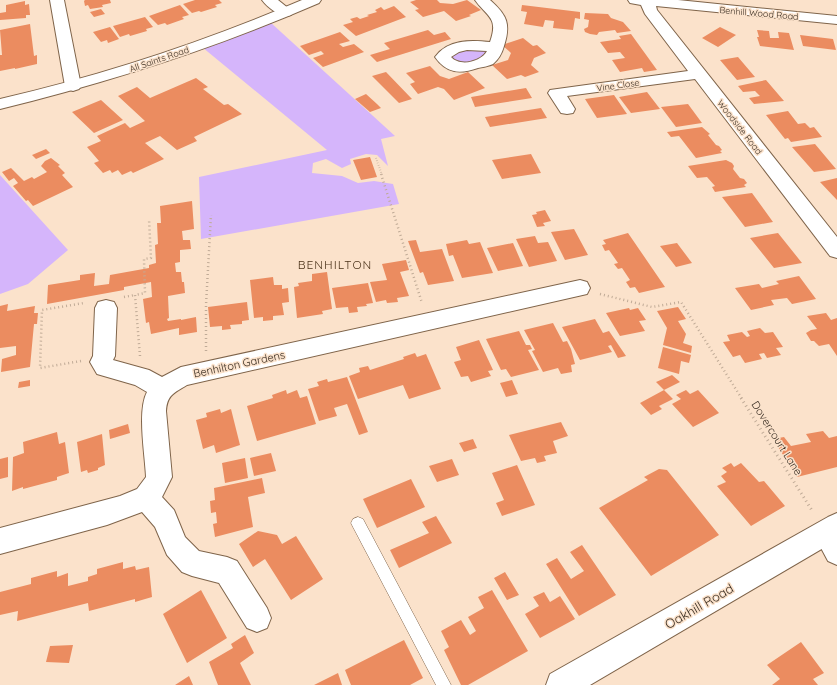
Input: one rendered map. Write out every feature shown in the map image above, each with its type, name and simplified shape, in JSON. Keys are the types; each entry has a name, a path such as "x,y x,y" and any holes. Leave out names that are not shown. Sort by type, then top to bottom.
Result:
{"street":[{"path":"57,0 72,86"},
{"path":"269,0 286,12"},
{"name":"All Saints Road","path":"0,104 72,86 152,62 314,0"},
{"path":"482,0 500,21 501,33 496,47"},
{"name":"Benhill Wood Road","path":"640,1 757,6 837,20"},
{"name":"Woodside Road","path":"640,1 650,10 698,74 836,248"},
{"name":"Vine Close","path":"567,109 556,93 698,74"},
{"name":"Benhilton Gardens","path":"162,389 181,377 429,323 580,288"},
{"path":"0,542 125,507 146,497 154,488 159,477 154,411 155,399 162,389 141,377 105,367 101,362 104,356 105,303"},
{"path":"146,497 165,518 176,546 192,563 227,571 257,618"},
{"name":"Oakhill Road","path":"561,685 833,537"}],"lane":[{"path":"358,523 444,685"}],"path":[{"path":"376,158 429,323"},
{"path":"207,372 206,305 211,215"},
{"path":"104,356 40,368 42,310 105,303 146,293 144,259 151,258 149,219"},
{"name":"Dovercourt Lane","path":"580,288 652,308 681,302 833,537"},
{"path":"135,295 141,377"}],"shaded area":[{"path":"270,22 395,136 381,139 388,166 377,155 366,154 350,159 351,164 342,168 326,159 313,163 312,173 342,176 358,183 374,181 393,184 399,204 201,239 199,177 327,150 202,47"},
{"path":"468,47 491,50 483,59 462,65 448,58"},
{"path":"0,175 68,250 28,284 0,294"}],"building":[{"path":"85,0 110,0 111,3 102,5 103,7 90,9 88,5 85,6"},
{"path":"195,0 219,0 222,3 215,5 217,7 192,13 183,4"},
{"path":"416,0 437,0 440,3 453,4 467,0 481,10 469,15 471,16 456,21 444,11 423,17 415,10 419,9 410,2"},
{"path":"25,1 25,5 29,4 30,15 26,15 26,18 0,20 0,13 6,12 6,5"},
{"path":"180,5 189,15 182,17 184,19 167,25 165,23 158,25 149,16"},
{"path":"522,5 580,12 580,19 575,18 573,30 553,28 554,21 545,20 543,27 524,24 527,12 521,11"},
{"path":"394,6 406,17 356,36 343,25 353,22 350,19 357,17 360,19 369,16 367,15 377,12 375,10 381,7 384,10"},
{"path":"101,9 105,14 94,17 90,12"},
{"path":"585,13 608,14 611,18 623,22 631,31 617,33 615,30 599,32 597,35 590,34 585,32 584,29 588,27 589,20 584,19"},
{"path":"145,17 153,27 146,29 147,31 130,36 129,34 120,37 113,26"},
{"path":"30,24 34,56 37,55 37,64 0,71 0,55 2,55 0,30"},
{"path":"110,27 119,39 108,43 107,40 101,42 93,32"},
{"path":"720,27 736,35 718,47 702,38"},
{"path":"428,30 434,35 445,32 451,39 377,62 370,55 390,49 384,43"},
{"path":"757,30 769,31 770,38 779,38 778,32 789,33 794,50 760,46 757,37 759,37"},
{"path":"340,32 350,41 339,44 343,47 354,44 364,52 323,67 313,58 324,54 321,51 309,55 300,46"},
{"path":"631,34 657,70 644,72 642,68 620,72 612,60 625,58 620,52 608,53 600,42 621,39 619,36"},
{"path":"800,35 833,39 836,50 803,46"},
{"path":"523,38 533,46 537,45 546,53 534,58 531,65 539,72 525,77 521,75 507,79 492,65 508,60 511,53 502,45"},
{"path":"738,57 755,77 737,80 720,60"},
{"path":"430,66 440,76 449,79 468,72 485,88 454,100 444,89 438,87 418,94 410,84 415,82 406,73"},
{"path":"386,72 412,99 399,103 372,76"},
{"path":"196,78 208,87 203,89 224,105 228,104 242,114 194,137 197,141 177,150 160,136 145,143 164,159 133,173 131,171 122,175 118,170 112,173 110,170 103,173 94,163 99,161 87,147 101,141 97,136 125,123 130,128 145,121 118,96 137,87 150,98"},
{"path":"766,80 784,101 754,104 749,98 760,96 755,91 743,92 738,86"},
{"path":"526,88 532,98 475,107 471,97"},
{"path":"647,92 660,109 631,113 619,97"},
{"path":"366,94 381,108 370,112 355,99"},
{"path":"614,95 627,114 597,118 585,99"},
{"path":"101,100 123,120 94,133 72,112"},
{"path":"688,104 702,123 676,127 661,107"},
{"path":"541,108 547,118 490,127 485,117"},
{"path":"788,111 798,124 805,123 810,128 814,127 822,137 791,142 788,138 785,139 766,115"},
{"path":"702,127 710,134 708,135 716,145 719,146 722,153 696,158 679,136 671,137 667,132"},
{"path":"815,144 836,169 814,172 792,147"},
{"path":"46,149 50,153 36,159 32,155"},
{"path":"531,154 541,173 502,179 492,160"},
{"path":"370,157 377,177 361,180 353,160"},
{"path":"51,158 60,165 58,166 65,173 62,175 73,187 33,206 28,200 26,201 13,186 18,183 14,178 9,181 2,172 11,168 24,181 32,177 34,179 47,172 41,166 45,161"},
{"path":"726,160 732,163 734,166 733,169 740,178 744,179 747,183 744,185 746,187 715,192 712,187 715,186 707,177 697,178 688,166"},
{"path":"837,178 837,200 820,182"},
{"path":"752,193 773,222 745,227 722,197"},
{"path":"192,201 194,229 182,231 183,240 190,240 191,249 180,250 180,262 175,263 176,272 181,272 185,293 168,296 169,318 167,319 168,321 196,317 197,332 179,335 179,328 151,334 149,322 146,323 143,299 152,297 151,282 124,287 124,290 47,304 48,285 80,280 80,275 95,273 94,286 109,284 110,275 149,268 149,265 156,263 155,245 158,244 157,223 161,223 160,206"},
{"path":"545,210 551,221 543,223 545,226 537,227 532,215 537,214 536,212"},
{"path":"574,229 588,255 565,260 551,232"},
{"path":"628,233 665,287 639,293 635,287 630,288 626,282 630,280 622,268 618,269 614,264 618,263 609,250 605,251 602,245 606,244 603,240"},
{"path":"778,233 802,263 774,268 750,238"},
{"path":"535,236 538,243 548,242 557,261 529,267 516,239"},
{"path":"416,240 420,252 442,249 454,281 428,285 423,272 420,273 408,241"},
{"path":"467,240 469,244 480,242 493,273 462,278 453,255 449,256 446,244"},
{"path":"513,243 523,266 498,271 487,248"},
{"path":"677,243 692,263 676,267 660,246"},
{"path":"406,260 409,270 400,272 409,296 397,298 398,302 387,303 386,300 376,302 370,282 387,280 382,264"},
{"path":"327,272 332,309 322,311 323,314 297,318 294,287 299,286 298,283 312,281 312,274"},
{"path":"799,276 816,299 792,304 787,298 771,300 774,305 751,310 735,288 759,284 762,288 779,284 776,281"},
{"path":"273,277 274,285 282,285 282,289 288,288 289,302 282,303 284,315 273,316 273,320 263,321 263,317 254,318 250,280"},
{"path":"368,283 373,303 366,304 367,306 357,307 358,312 349,313 348,307 336,308 332,288"},
{"path":"247,302 249,320 242,321 242,324 230,325 231,329 222,330 222,326 210,327 208,307"},
{"path":"8,304 7,311 35,306 34,313 38,313 37,324 34,324 30,367 1,372 2,359 16,355 16,346 0,348 0,306"},
{"path":"678,307 686,319 678,321 686,334 683,343 692,346 691,353 663,345 667,328 657,311"},
{"path":"629,308 630,310 638,308 646,320 639,321 645,331 620,336 606,313"},
{"path":"826,313 831,320 837,318 837,356 829,344 819,346 814,341 811,341 806,333 817,329 807,316"},
{"path":"595,319 603,333 609,331 626,356 618,358 611,345 608,346 612,352 580,360 562,327"},
{"path":"553,323 563,342 567,341 571,349 575,364 571,365 572,372 561,374 558,368 543,372 532,351 535,350 524,330"},
{"path":"760,328 765,333 773,332 783,347 776,348 781,355 767,358 764,353 759,354 762,359 745,363 740,355 733,357 723,342 730,341 727,335 742,332 747,337 750,336 747,331"},
{"path":"519,331 526,345 530,345 532,349 528,350 539,370 511,377 506,369 501,370 486,339"},
{"path":"479,340 493,370 488,371 491,376 471,382 468,376 461,377 454,362 461,360 456,347"},
{"path":"663,347 691,355 689,363 681,361 679,374 658,368"},
{"path":"415,353 417,357 426,354 441,389 409,399 403,385 358,399 349,376 360,372 359,368 368,366 370,370 404,359 403,357"},
{"path":"672,375 680,382 664,390 656,382"},
{"path":"347,377 368,432 359,435 347,404 334,408 337,416 319,421 308,389 319,386 317,382 327,379 328,382"},
{"path":"30,380 30,386 18,388 19,382"},
{"path":"512,380 518,394 506,397 500,383"},
{"path":"286,390 287,394 297,390 300,398 307,396 316,424 257,441 247,406 273,398 272,395"},
{"path":"664,390 673,399 659,406 662,409 651,415 640,403"},
{"path":"686,390 690,394 698,390 719,413 693,427 672,404 681,399 676,395"},
{"path":"220,409 221,413 231,409 240,445 216,453 214,445 203,449 196,420 207,417 206,413"},
{"path":"561,422 568,436 553,441 557,453 544,456 546,461 537,463 535,458 521,461 509,435"},
{"path":"128,424 130,433 110,439 109,430"},
{"path":"823,431 829,438 837,436 837,467 797,477 773,439 784,437 791,446 811,442 806,434"},
{"path":"57,432 59,444 65,442 69,473 57,477 57,480 23,489 23,487 12,491 13,457 24,453 23,442"},
{"path":"102,434 105,465 98,468 98,470 88,473 87,470 81,472 77,442"},
{"path":"473,439 477,448 464,452 459,443"},
{"path":"271,453 276,471 254,476 250,458"},
{"path":"8,457 8,477 0,479 0,459"},
{"path":"245,458 248,478 225,483 222,463"},
{"path":"452,459 459,475 437,482 429,466"},
{"path":"731,463 734,467 741,463 759,482 764,481 785,506 751,526 717,486 726,482 721,476 727,472 722,468"},
{"path":"517,465 535,505 502,516 496,503 504,500 492,473"},
{"path":"659,469 667,470 719,535 651,576 599,508 648,480 644,477"},
{"path":"262,478 265,493 248,497 253,527 215,537 213,524 217,523 216,512 211,513 210,501 215,500 214,488"},
{"path":"411,479 425,507 377,528 363,499"},
{"path":"436,516 452,543 399,568 390,550 429,533 422,522"},
{"path":"258,531 277,535 282,544 296,536 323,579 291,600 265,559 253,567 239,544"},
{"path":"582,545 616,595 579,616 546,564 557,558 571,579 584,571 570,552"},
{"path":"123,562 123,569 135,566 136,570 149,567 152,597 135,602 135,599 89,611 88,603 17,621 18,611 0,615 0,592 31,584 31,578 57,571 57,577 68,573 68,586 88,581 88,577 97,574 97,569"},
{"path":"505,572 519,595 507,600 494,578"},
{"path":"201,590 227,638 187,663 163,614"},
{"path":"492,590 528,651 468,685 461,685 444,650 449,647 441,631 461,620 470,635 476,631 468,617 484,608 478,597"},
{"path":"544,592 550,602 560,596 575,619 540,638 525,614 539,606 533,597"},
{"path":"245,635 254,653 240,663 251,685 218,685 209,662 233,648 231,644"},
{"path":"404,640 423,678 410,685 351,685 345,670"},
{"path":"801,642 824,673 813,679 818,685 772,685 780,679 767,665"},
{"path":"73,645 69,663 46,662 50,646"},
{"path":"338,673 342,685 314,685"},
{"path":"189,676 193,685 175,685"}],"district":[{"name":"BENHILTON","path":"335,264"}]}
